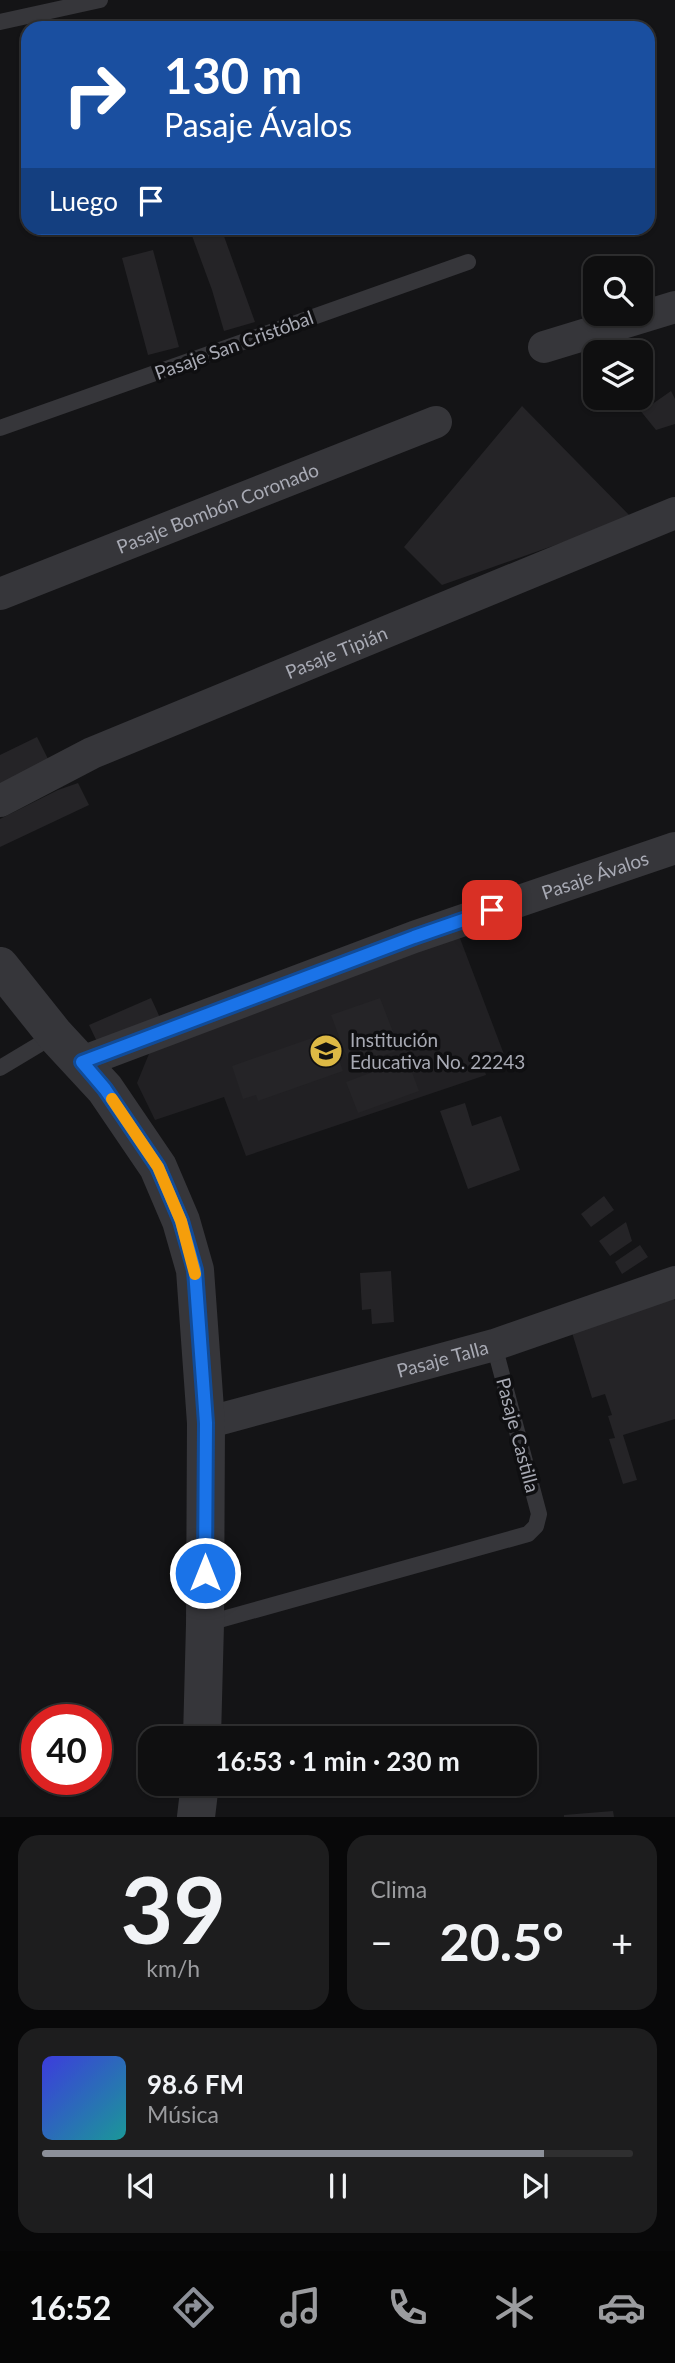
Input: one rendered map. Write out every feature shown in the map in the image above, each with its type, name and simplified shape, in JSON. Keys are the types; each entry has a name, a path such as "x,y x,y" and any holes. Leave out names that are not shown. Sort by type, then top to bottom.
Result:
{"street":[{"path":"544,347 675,307"},
{"name":"Pasaje Bombón Coronado","path":"0,594 436,422"},
{"name":"Pasaje Tipián","path":"0,801 92,752 675,513"},
{"name":"Pasaje Ávalos","path":"82,1062 414,937 675,848"},
{"path":"0,966 55,1035 105,1089 158,1167 181,1221 195,1270 206,1423 202,1726"},
{"name":"Pasaje Talla","path":"206,1423 494,1345 675,1282"},
{"path":"195,1817 198,1796"}],"lane":[{"path":"0,22 100,0"},
{"name":"Pasaje San Cristóbal","path":"0,428 468,262"},
{"path":"0,1068 55,1035"},
{"name":"Pasaje Castilla","path":"205,1624 528,1534 536,1526 539,1514 494,1345"}],"shaded area":[{"name":"Institución Educativa No. 22243","path":"458,933 505,1057 483,1065 486,1075 246,1156 224,1097 155,1120 137,1083 153,1044"}],"building":[{"path":"192,235 224,235 255,322 224,331"},
{"path":"153,250 179,347 148,355 122,258"},
{"path":"671,391 675,399 675,424 656,430 640,410 653,410 653,404"},
{"path":"522,406 632,518 442,585 404,547"},
{"path":"37,737 50,763 0,788 0,755"},
{"path":"78,783 89,805 0,847 0,819"},
{"path":"151,998 162,1022 101,1050 89,1025"},
{"path":"380,998 400,1050 350,1066 331,1015"},
{"path":"329,1032 343,1071 258,1101 256,1095 243,1099 232,1066"},
{"path":"407,1059 419,1091 358,1113 346,1082"},
{"path":"465,1103 472,1126 501,1116 520,1170 468,1189 440,1111"},
{"path":"604,1196 614,1210 591,1227 581,1214"},
{"path":"626,1222 632,1241 610,1256 599,1241"},
{"path":"640,1245 648,1257 622,1274 615,1262"},
{"path":"391,1271 394,1322 372,1324 371,1309 362,1310 360,1273"},
{"path":"673,1295 675,1419 623,1435 637,1480 623,1484 609,1439 615,1438 608,1416 612,1415 605,1394 592,1398 570,1326"},
{"path":"613,1811 614,1817 564,1817 564,1815"}],"slow traffic":[{"path":"112,1099 158,1167 181,1221 195,1274"}],"place":[{"name":"Institución Educativa No. 22243","path":"326,1051"}],"route":[{"path":"205,1573 206,1423 195,1270 181,1221 158,1167 105,1089 82,1062 492,910"}]}
